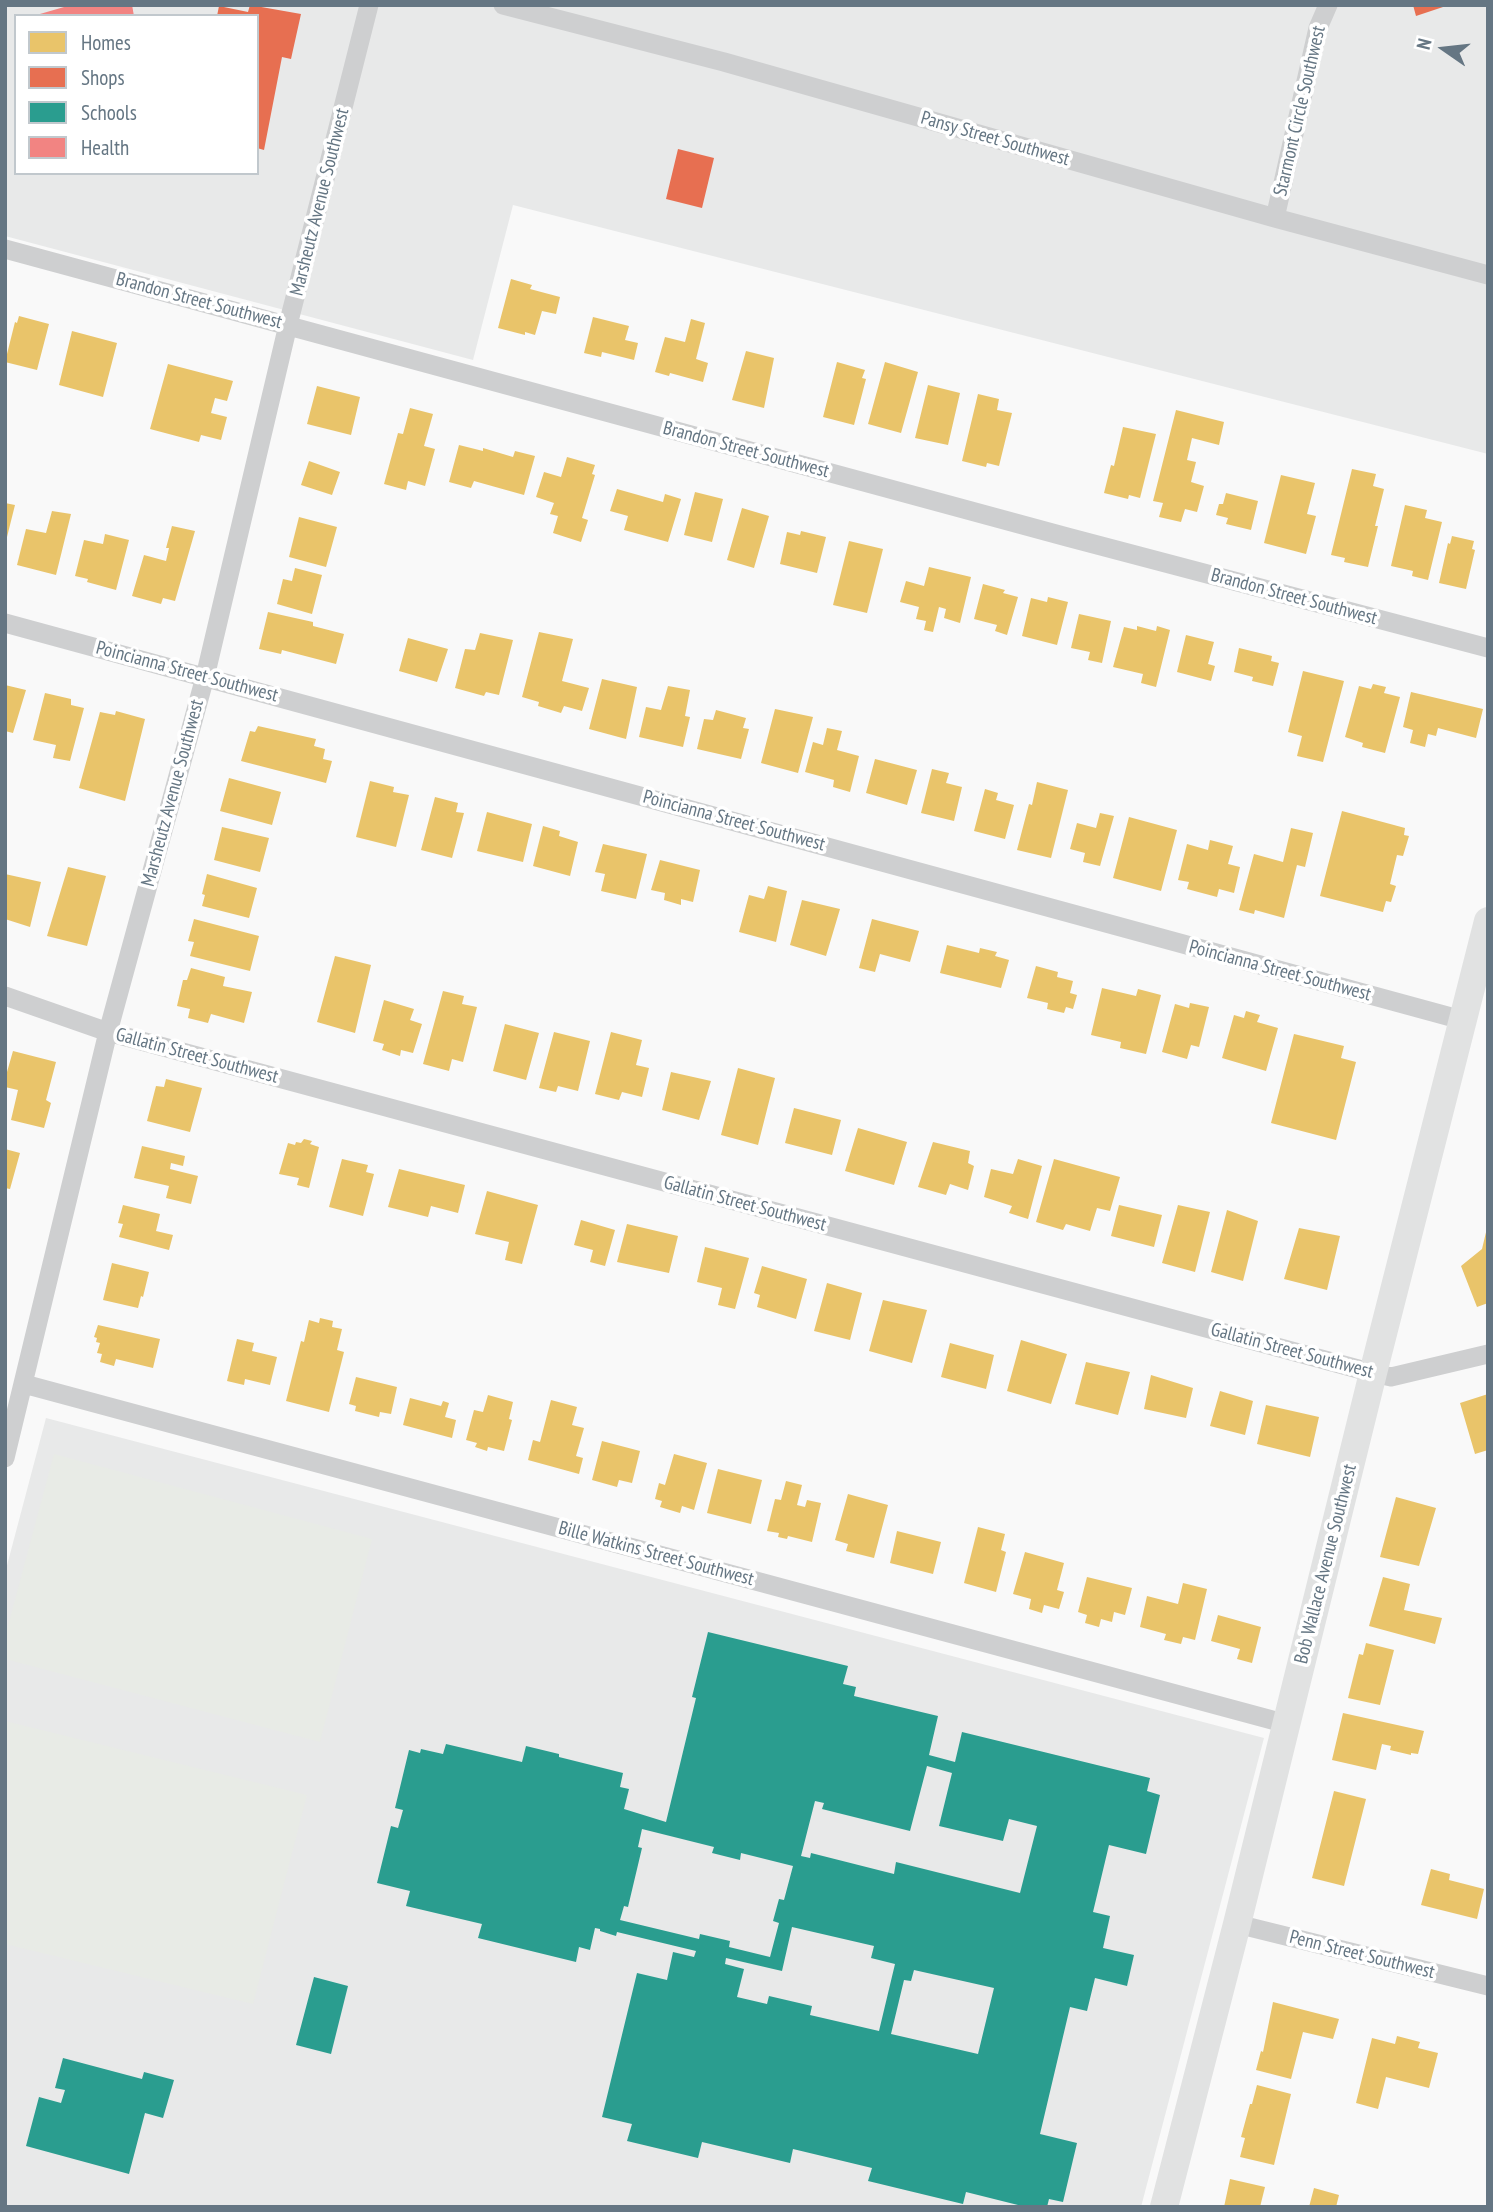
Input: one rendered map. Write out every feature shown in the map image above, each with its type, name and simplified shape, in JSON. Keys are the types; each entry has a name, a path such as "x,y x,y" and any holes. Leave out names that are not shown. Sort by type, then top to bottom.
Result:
{"main road":[{"name":"Bob Wallace Avenue Southwest","path":"1164,2207 1462,1020 1481,974 1488,921"}],"street":[{"name":"Marsheutz Avenue Southwest","path":"5,1458 108,1032 205,677 288,325 369,5"},
{"name":"Pansy Street Southwest","path":"503,5 724,62 1275,218 1488,275"},
{"name":"Starmont Circle Southwest","path":"1275,218 1318,28 1328,5"},
{"name":"Brandon Street Southwest","path":"5,249 1488,648"},
{"name":"Poincianna Street Southwest","path":"5,623 1462,1020"},
{"name":"Gallatin Street Southwest","path":"5,996 108,1032 1373,1373 1391,1377 1488,1354"},
{"name":"Bille Watkins Street Southwest","path":"24,1384 1287,1724"},
{"name":"Penn Street Southwest","path":"1237,1924 1488,1986"}],"shaded area":[{"path":"5,5 1488,5 1488,454 513,205 473,360 5,236"},
{"path":"46,1418 1264,1738 1141,2207 5,2207 5,1573"},
{"path":"54,1454 372,1539 320,1742 5,1659 5,1637"},
{"path":"5,1721 307,1795 253,2004 5,1944"}],"building: Homes":[{"path":"511,279 532,285 530,289 560,297 556,314 542,311 535,335 498,328"},
{"path":"19,316 49,324 37,370 5,362"},
{"path":"593,317 629,326 625,340 638,343 634,360 602,352 601,357 584,353"},
{"path":"691,319 705,323 696,359 708,363 703,382 655,372 665,337 685,342"},
{"path":"72,331 117,343 103,397 59,385"},
{"path":"746,351 774,358 764,408 732,400"},
{"path":"837,362 865,370 862,378 866,379 854,425 823,417"},
{"path":"885,362 918,372 901,433 868,424"},
{"path":"168,364 233,381 227,401 215,398 211,413 227,417 221,440 201,435 199,442 150,429"},
{"path":"928,385 960,393 948,445 915,438"},
{"path":"317,386 360,397 351,435 307,424"},
{"path":"978,394 999,399 997,410 1012,413 999,466 987,463 986,467 962,461"},
{"path":"410,408 433,414 424,446 435,449 425,486 408,481 406,490 384,484 398,433 403,434"},
{"path":"1176,410 1224,422 1219,445 1192,438 1187,460 1196,462 1191,482 1204,486 1197,512 1185,509 1181,522 1159,517 1163,503 1153,501"},
{"path":"1123,427 1156,434 1140,498 1129,495 1128,499 1104,493 1111,465 1114,466"},
{"path":"459,445 483,451 483,448 513,457 515,451 535,456 524,495 474,481 471,488 449,482"},
{"path":"567,457 595,465 592,474 595,475 582,518 588,520 581,542 553,533 558,516 550,514 554,503 536,497 544,472 561,477"},
{"path":"309,461 340,472 332,495 301,485"},
{"path":"1352,469 1376,474 1373,486 1384,489 1368,567 1344,562 1345,558 1331,555"},
{"path":"1281,475 1315,483 1307,514 1316,516 1306,554 1264,543"},
{"path":"617,489 663,502 665,494 681,499 668,542 624,530 628,516 610,511"},
{"path":"695,492 723,499 712,542 684,535"},
{"path":"1226,493 1258,501 1251,530 1226,524 1228,518 1216,515"},
{"path":"5,503 15,505 6,541 5,541"},
{"path":"1405,505 1427,510 1425,518 1442,522 1428,580 1412,576 1413,571 1391,566"},
{"path":"742,508 769,516 754,568 727,560"},
{"path":"52,511 71,514 56,575 17,565 26,529 46,533"},
{"path":"299,517 337,527 326,567 289,557"},
{"path":"172,526 195,531 175,601 163,598 161,604 132,596 144,555 166,561 169,548 166,548"},
{"path":"801,531 826,537 817,573 780,564 787,532 800,535"},
{"path":"105,534 129,540 116,590 75,576 84,540 103,544"},
{"path":"1452,536 1474,541 1472,549 1475,550 1466,589 1439,583"},
{"path":"849,541 883,549 867,613 833,605"},
{"path":"929,567 971,577 960,623 944,618 946,609 939,607 933,632 924,630 926,621 916,619 919,607 900,602 906,581 924,586"},
{"path":"295,568 322,575 312,614 277,604 283,579 292,581"},
{"path":"983,584 1018,597 1007,635 995,631 997,625 974,619"},
{"path":"1048,597 1068,602 1057,645 1022,636 1031,598 1047,602"},
{"path":"268,612 313,622 313,626 344,634 336,664 282,650 281,654 259,649"},
{"path":"1079,614 1111,621 1102,663 1088,660 1090,652 1071,648"},
{"path":"1137,626 1156,631 1157,626 1170,630 1156,687 1141,683 1143,674 1113,667 1124,627 1137,630"},
{"path":"539,632 573,639 562,681 589,688 582,711 564,706 561,713 538,706 539,702 522,697"},
{"path":"480,633 513,640 499,695 486,692 484,696 455,688 465,649 475,650"},
{"path":"1186,635 1214,642 1208,664 1215,666 1211,681 1177,672"},
{"path":"408,638 448,649 437,682 399,671"},
{"path":"1239,648 1272,656 1271,661 1279,663 1273,686 1252,681 1253,677 1234,672"},
{"path":"1303,671 1344,681 1323,762 1297,756 1302,736 1288,732"},
{"path":"602,679 637,687 626,739 589,729"},
{"path":"1373,684 1386,687 1384,693 1400,697 1385,753 1362,747 1363,743 1345,737 1359,686 1371,689"},
{"path":"5,685 26,690 13,733 5,731"},
{"path":"668,686 690,690 685,716 690,717 683,747 639,737 646,707 661,710"},
{"path":"1411,692 1483,709 1476,738 1438,728 1436,736 1428,734 1425,747 1410,743 1413,730 1403,727"},
{"path":"45,693 71,699 71,705 84,708 70,761 53,758 56,745 33,740"},
{"path":"775,709 813,717 798,773 761,763"},
{"path":"716,710 746,718 743,728 749,729 741,759 697,749 704,719 713,720"},
{"path":"116,711 145,719 125,801 79,788 100,712 115,715"},
{"path":"258,726 316,739 314,746 325,749 323,759 332,761 326,783 241,761 250,731 255,732"},
{"path":"827,728 842,731 837,750 859,756 850,792 833,787 834,780 805,772 813,742 823,745"},
{"path":"875,759 917,770 907,805 866,793"},
{"path":"932,769 949,773 946,783 962,787 954,821 921,813"},
{"path":"229,778 281,792 272,825 220,811"},
{"path":"370,781 394,787 393,792 409,795 396,847 356,837"},
{"path":"1037,782 1068,790 1051,858 1017,850"},
{"path":"985,789 998,793 996,800 1014,805 1005,839 974,831"},
{"path":"435,797 458,803 456,812 464,813 452,858 421,850"},
{"path":"1342,811 1405,828 1404,835 1409,836 1403,856 1397,855 1390,884 1396,886 1391,902 1386,901 1383,912 1320,896"},
{"path":"487,812 532,824 523,862 477,851"},
{"path":"1100,813 1114,816 1100,866 1083,862 1085,853 1070,849 1077,823 1096,828"},
{"path":"1129,817 1177,830 1161,891 1113,878"},
{"path":"543,826 560,831 559,836 578,842 570,876 533,866"},
{"path":"222,827 269,838 260,872 214,860"},
{"path":"1291,828 1313,833 1305,867 1297,865 1284,918 1255,910 1254,914 1239,910 1254,854 1283,862"},
{"path":"1210,840 1233,846 1228,864 1240,867 1234,893 1219,889 1217,897 1187,889 1189,882 1178,880 1187,844 1208,850"},
{"path":"603,844 647,854 636,899 601,891 605,874 595,872"},
{"path":"660,860 700,870 693,902 681,899 681,905 664,900 665,893 651,890"},
{"path":"68,867 106,876 87,946 47,936"},
{"path":"5,874 41,882 30,927 5,919"},
{"path":"207,874 257,888 249,918 202,906"},
{"path":"768,886 787,891 776,942 739,932 749,895 764,899"},
{"path":"802,900 840,909 826,956 790,945"},
{"path":"194,919 259,936 250,971 190,956 194,942 188,941"},
{"path":"872,919 919,931 910,962 880,954 875,972 859,968"},
{"path":"947,945 979,953 980,948 997,952 995,956 1009,960 1001,988 940,973"},
{"path":"335,956 371,965 355,1033 317,1022"},
{"path":"1036,966 1058,972 1057,977 1073,981 1070,993 1077,995 1073,1009 1066,1007 1064,1013 1047,1009 1048,1003 1027,998"},
{"path":"191,968 225,977 223,986 252,992 244,1023 211,1014 208,1023 188,1018 190,1009 177,1006 183,980 187,980"},
{"path":"1102,988 1136,996 1138,989 1161,995 1146,1054 1120,1048 1121,1042 1091,1035"},
{"path":"443,991 464,996 462,1004 477,1007 463,1062 452,1059 449,1071 423,1064"},
{"path":"384,1000 414,1009 410,1020 422,1024 413,1053 401,1050 400,1056 382,1050 384,1044 373,1041"},
{"path":"1190,1003 1209,1007 1199,1047 1191,1045 1187,1059 1162,1052 1175,1004 1189,1008"},
{"path":"1246,1011 1260,1015 1257,1022 1278,1028 1266,1071 1222,1058 1234,1015 1244,1018"},
{"path":"505,1024 539,1033 526,1080 493,1071"},
{"path":"554,1032 590,1041 578,1091 558,1086 556,1092 539,1088"},
{"path":"611,1032 642,1040 636,1065 649,1068 642,1097 622,1092 619,1100 595,1094"},
{"path":"1294,1034 1344,1046 1341,1058 1356,1062 1336,1140 1271,1123"},
{"path":"13,1051 56,1062 46,1100 51,1103 44,1128 11,1120 18,1090 5,1087 5,1079"},
{"path":"738,1068 775,1078 758,1145 721,1135"},
{"path":"671,1072 711,1081 699,1120 662,1110"},
{"path":"166,1079 202,1088 190,1132 147,1121 156,1086 164,1087"},
{"path":"794,1108 841,1120 832,1155 785,1143"},
{"path":"858,1128 907,1142 894,1185 845,1171"},
{"path":"304,1139 319,1147 309,1188 297,1185 299,1178 279,1174 288,1143 295,1145"},
{"path":"933,1142 970,1151 968,1163 974,1166 968,1190 950,1184 946,1195 918,1187"},
{"path":"142,1146 185,1156 183,1166 171,1163 170,1169 198,1176 191,1204 166,1198 169,1186 134,1178"},
{"path":"5,1149 20,1153 10,1189 5,1188"},
{"path":"342,1159 368,1165 366,1172 374,1174 363,1216 329,1207"},
{"path":"1018,1159 1042,1166 1028,1219 1009,1213 1012,1206 984,1197 991,1169 1013,1174"},
{"path":"1054,1159 1120,1177 1110,1211 1097,1208 1090,1231 1066,1224 1063,1230 1036,1222"},
{"path":"399,1169 465,1185 458,1213 431,1206 428,1217 388,1207"},
{"path":"487,1191 538,1205 522,1264 505,1260 509,1242 475,1234"},
{"path":"123,1205 160,1214 156,1231 173,1235 169,1250 119,1237 123,1224 118,1223"},
{"path":"1119,1205 1162,1215 1154,1247 1111,1236"},
{"path":"1178,1205 1210,1212 1195,1272 1162,1263"},
{"path":"1227,1210 1258,1221 1243,1281 1211,1272"},
{"path":"581,1220 615,1230 605,1266 590,1262 593,1250 574,1245"},
{"path":"627,1224 678,1236 669,1273 617,1262"},
{"path":"1299,1228 1340,1236 1327,1290 1284,1279"},
{"path":"1487,1228 1488,1303 1477,1307 1461,1266 1482,1249"},
{"path":"705,1247 749,1258 735,1309 718,1305 722,1288 697,1282"},
{"path":"112,1263 149,1272 138,1308 103,1300"},
{"path":"762,1266 807,1279 796,1319 757,1307 760,1295 754,1293"},
{"path":"827,1283 862,1293 850,1340 814,1331"},
{"path":"883,1300 927,1310 912,1363 869,1351"},
{"path":"320,1318 333,1321 332,1327 342,1329 337,1350 344,1352 329,1412 286,1401 309,1320 319,1323"},
{"path":"98,1325 160,1339 153,1368 116,1359 114,1366 100,1362 102,1354 97,1353 100,1343 96,1342 97,1338 94,1337"},
{"path":"237,1339 254,1343 252,1351 277,1357 270,1385 245,1379 244,1385 227,1381"},
{"path":"1021,1340 1067,1354 1051,1404 1007,1391"},
{"path":"950,1343 994,1355 986,1389 941,1377"},
{"path":"1086,1362 1130,1372 1118,1415 1075,1404"},
{"path":"1151,1375 1193,1388 1186,1418 1144,1409"},
{"path":"356,1377 397,1387 391,1414 380,1412 379,1417 355,1411 356,1406 349,1404"},
{"path":"1220,1391 1253,1401 1245,1435 1210,1426"},
{"path":"1488,1394 1488,1450 1475,1454 1460,1403"},
{"path":"488,1395 513,1402 509,1419 512,1420 504,1451 488,1447 487,1451 475,1447 477,1443 466,1440 474,1410 483,1412"},
{"path":"410,1398 441,1406 443,1401 449,1403 445,1417 456,1420 452,1438 403,1425"},
{"path":"551,1400 577,1407 572,1425 584,1428 576,1456 583,1458 579,1474 528,1460 533,1440 540,1442"},
{"path":"1266,1405 1319,1417 1310,1457 1257,1444"},
{"path":"602,1441 640,1451 632,1483 619,1480 617,1487 592,1480"},
{"path":"674,1454 707,1463 694,1510 682,1506 680,1513 660,1507 662,1501 655,1499 659,1483 665,1485"},
{"path":"718,1469 762,1480 751,1524 707,1513"},
{"path":"786,1481 802,1485 797,1505 805,1507 807,1500 821,1503 812,1542 788,1536 787,1539 778,1537 779,1533 767,1531 775,1499 781,1500"},
{"path":"848,1494 888,1505 874,1558 846,1551 848,1544 835,1540"},
{"path":"1396,1497 1436,1508 1419,1566 1380,1557"},
{"path":"978,1527 1005,1534 1001,1550 1006,1552 996,1592 964,1583"},
{"path":"897,1531 941,1542 933,1574 890,1563"},
{"path":"1025,1552 1064,1563 1057,1590 1064,1592 1059,1609 1044,1605 1042,1613 1029,1609 1031,1599 1013,1594"},
{"path":"1087,1577 1132,1588 1125,1615 1114,1612 1112,1622 1101,1619 1099,1627 1085,1623 1087,1615 1078,1612"},
{"path":"1383,1577 1410,1584 1404,1610 1442,1618 1435,1644 1369,1626"},
{"path":"1183,1583 1207,1589 1195,1640 1183,1637 1181,1644 1164,1640 1166,1634 1140,1627 1147,1596 1178,1604"},
{"path":"1218,1615 1261,1627 1252,1663 1237,1659 1240,1649 1211,1641"},
{"path":"1366,1643 1394,1650 1380,1705 1348,1698 1359,1654 1363,1655"},
{"path":"1343,1713 1424,1731 1418,1754 1390,1750 1391,1746 1382,1744 1376,1770 1332,1760"},
{"path":"1334,1791 1366,1799 1344,1886 1312,1878"},
{"path":"1431,1869 1450,1874 1449,1880 1484,1889 1477,1919 1421,1905"},
{"path":"1273,2002 1339,2019 1333,2039 1303,2032 1291,2079 1256,2070 1261,2051 1263,2052"},
{"path":"1397,2036 1420,2042 1418,2048 1438,2053 1429,2088 1386,2077 1378,2109 1356,2103 1372,2038 1395,2044"},
{"path":"1257,2085 1291,2094 1274,2165 1240,2157 1245,2138 1241,2137"},
{"path":"1230,2179 1265,2187 1260,2207 1224,2207"},
{"path":"1314,2188 1339,2195 1336,2207 1309,2207"}],"building: Shops":[{"path":"250,5 301,14 291,59 282,57 264,150 259,149 259,14 217,14 219,6 248,12"},
{"path":"1413,5 1446,5 1446,6 1416,16"},
{"path":"678,149 714,158 702,208 666,199"}],"building: Schools":[{"path":"708,1632 848,1666 843,1684 856,1687 854,1696 938,1716 929,1755 955,1762 962,1732 1150,1778 1147,1791 1160,1795 1146,1854 1109,1845 1093,1912 1110,1916 1103,1948 1134,1955 1127,1986 1095,1978 1087,2011 1070,2007 1040,2134 1077,2143 1063,2202 1049,2199 1047,2207 1026,2207 966,2192 963,2204 868,2181 872,2168 793,2149 790,2163 702,2142 698,2158 627,2141 632,2124 602,2117 637,1973 667,1980 673,1952 694,1957 696,1951 617,1932 616,1936 595,1928 590,1950 579,1947 576,1962 478,1938 482,1924 406,1906 410,1891 377,1883 391,1826 398,1828 403,1810 395,1808 409,1750 420,1753 421,1749 443,1754 446,1744 522,1762 526,1746 559,1754 559,1757 623,1773 620,1787 629,1789 624,1809 666,1822 696,1698 692,1697","holes":["927,1766 952,1773 939,1826 1003,1841 1009,1819 1037,1826 1020,1893 896,1862 894,1874 811,1853 810,1858 801,1856 815,1801 824,1803 822,1809 910,1831","642,1829 714,1847 712,1853 740,1860 741,1853 793,1866 784,1900 779,1899 773,1921 779,1923 770,1957 729,1947 730,1941 700,1934 699,1939 620,1920 624,1906 628,1907 642,1848 638,1847","792,1927 874,1946 871,1958 895,1964 879,2031 810,2015 812,2006 769,1996 767,2004 737,1997 744,1969 725,1964 726,1958 782,1971","914,1970 994,1988 978,2054 891,2034 904,1980 911,1981"]},
{"path":"314,1977 348,1986 331,2054 296,2045"},
{"path":"63,2058 142,2079 144,2072 174,2080 163,2118 145,2113 129,2174 26,2146 39,2097 61,2103 65,2090 55,2088"}],"building: Health":[{"path":"71,5 132,5 134,14 40,14"}]}
